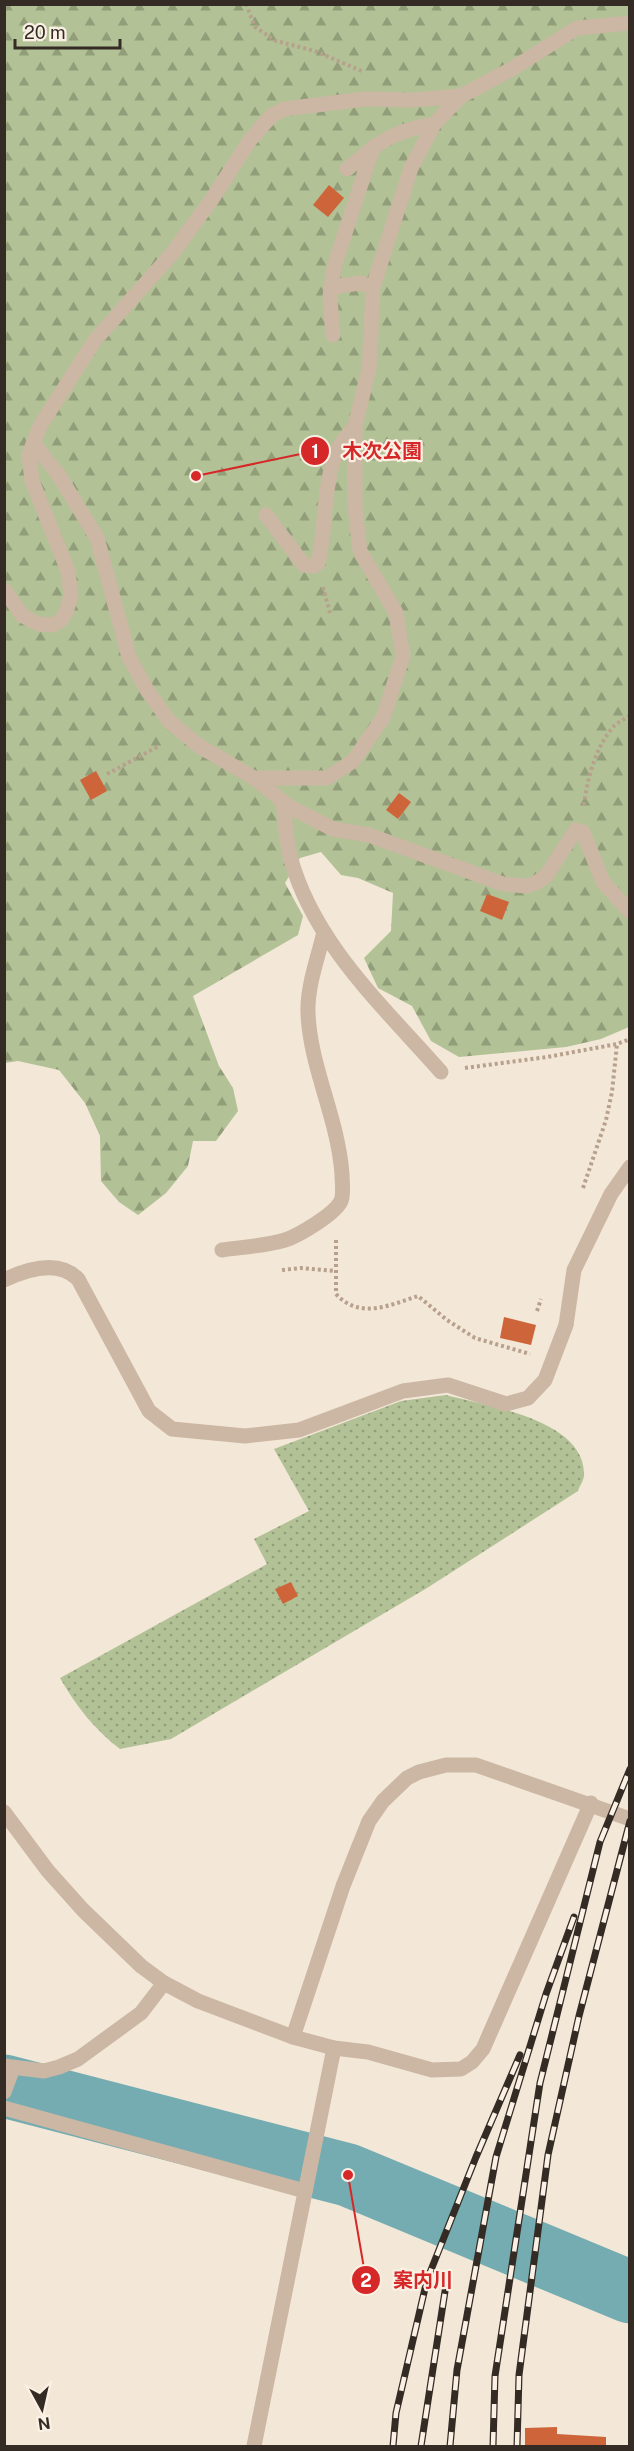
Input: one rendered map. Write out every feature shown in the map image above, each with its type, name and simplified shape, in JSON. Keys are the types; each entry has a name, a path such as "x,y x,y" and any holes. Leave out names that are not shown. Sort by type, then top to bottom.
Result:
{"street":[{"path":"254,778 327,778 353,761 383,718 403,656 396,613 360,551 355,508 355,426 369,369 373,287 406,180 434,124 461,96 510,70 577,28 630,23"},
{"path":"4,590 23,616 46,626 61,620 66,612 71,596 68,572 32,481 29,455 40,426 95,340 171,255 212,199 250,140 272,115 284,109 365,99 413,100 461,96"},
{"path":"347,169 373,147 394,134 434,124"},
{"path":"333,335 330,297 334,267 373,147"},
{"path":"332,286 360,283 373,287"},
{"path":"266,515 304,566 314,566 318,563 333,462 339,446 355,426"},
{"path":"33,443 58,474 97,538 129,657 158,707 183,734 232,767 254,778 283,802 333,829 369,835 503,884 518,886 536,883 546,876 576,830 583,832 603,882 630,912"},
{"path":"283,802 290,856 324,932 379,1004 441,1072"},
{"path":"222,1250 286,1240 314,1224 341,1201 341,1160 337,1134 319,1073 308,1012 311,985 324,932"},
{"path":"4,1280 21,1272 53,1266 70,1271 78,1279 149,1412 172,1429 245,1436 299,1430 403,1391 448,1385 507,1404 528,1398 545,1380 566,1325 574,1270 611,1194 630,1167"},
{"path":"293,2037 344,1886 369,1821 383,1801 407,1778 418,1772 446,1765 476,1765 591,1803 630,1819"},
{"path":"4,1812 48,1871 83,1910 141,1966 164,1983 198,2001 293,2037 334,2048 368,2052 432,2070 461,2069 472,2062 483,2049 591,1803"},
{"path":"4,2092 10,2070 44,2071 78,2059 141,2013 164,1983"},
{"path":"254,2446 334,2048"},
{"path":"4,2108 306,2188"}],"path":[{"path":"246,4 255,27 276,41 315,51 364,72 372,73"},
{"path":"576,830 586,786 602,745 614,726 630,715"},
{"path":"107,774 183,734"},
{"path":"441,1072 547,1057 617,1044 630,1039"},
{"path":"581,1193 606,1120 612,1092 617,1044"},
{"path":"341,1201 335,1271 336,1294 345,1304 357,1308 384,1307 418,1296 447,1320 475,1338 554,1360"},
{"path":"537,1311 545,1291"}],"green space":[{"path":"4,5 629,5 629,1027 601,1039 566,1047 459,1057 431,1041 412,1006 378,988 364,958 391,931 393,893 358,878 341,875 321,852 300,858 285,883 303,916 298,935 193,996 219,1066 233,1088 238,1111 216,1141 193,1141 188,1166 166,1193 138,1215 119,1202 101,1181 100,1136 85,1103 59,1070 18,1061 5,1063"},
{"path":"446,1395 530,1418 550,1427 568,1440 579,1455 584,1473 578,1491 427,1588 171,1739 120,1749 94,1726 79,1708 60,1678 267,1564 254,1539 309,1511 274,1449 401,1401"}],"building":[{"path":"329,185 344,198 328,217 313,205"},
{"path":"96,771 107,791 91,800 80,780"},
{"path":"399,793 411,802 398,819 386,810"},
{"path":"487,894 509,902 502,920 480,911"},
{"path":"504,1317 536,1325 531,1345 500,1338"},
{"path":"291,1582 298,1596 283,1604 275,1589"},
{"path":"557,2427 557,2434 606,2437 606,2446 525,2446 525,2428"}],"waterway":[{"path":"4,2086 348,2175 630,2292"}],"railway":[{"path":"493,2446 495,2376 540,2083 600,1842 630,1769"},
{"path":"517,2446 519,2375 548,2155 579,2016 630,1821"},
{"path":"450,2446 457,2370 496,2157 546,1994 574,1917"},
{"path":"393,2446 396,2413 427,2280 520,2055"},
{"path":"421,2446 446,2285"}],"place":[{"name":"木次公園","path":"196,476"},
{"name":"案内川","path":"348,2175"}]}
